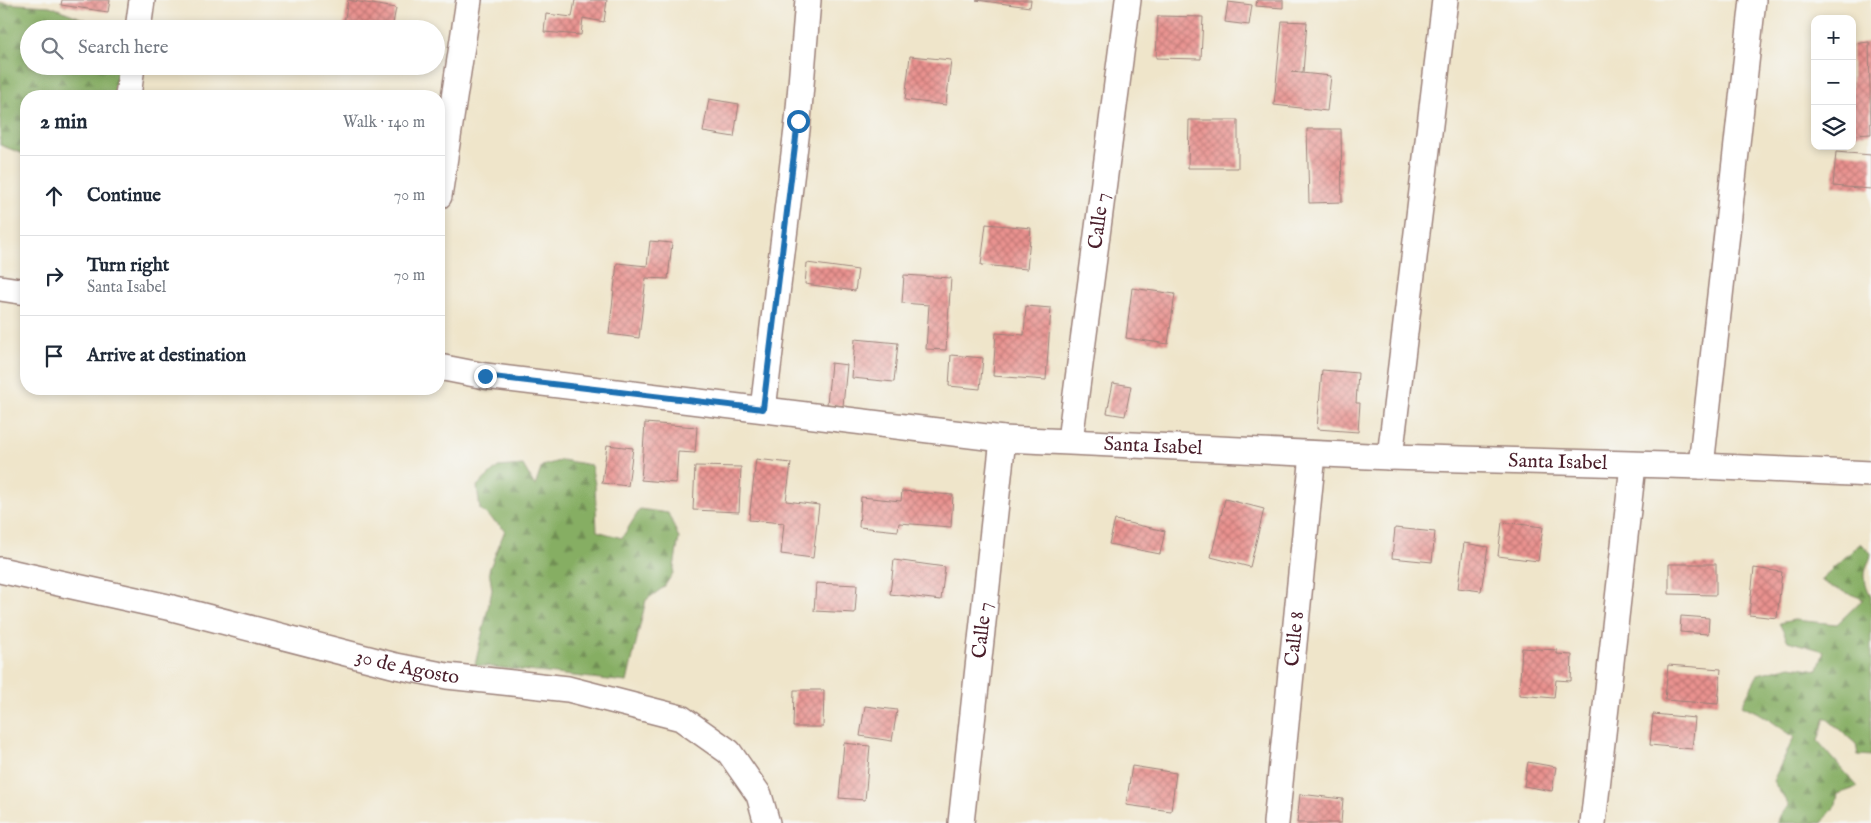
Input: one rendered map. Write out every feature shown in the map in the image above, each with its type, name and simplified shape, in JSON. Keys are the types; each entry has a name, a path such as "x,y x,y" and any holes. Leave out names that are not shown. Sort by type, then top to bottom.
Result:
{"street":[{"path":"139,20 142,0"},
{"path":"445,157 469,0"},
{"path":"763,409 798,121 808,0"},
{"name":"Calle 7","path":"1070,440 1128,0"},
{"path":"1390,457 1445,0"},
{"path":"1701,466 1754,0"},
{"path":"129,90 131,75"},
{"path":"0,288 20,291"},
{"name":"Santa Isabel","path":"445,368 485,376 1003,438 1312,454 1701,466 1871,474"},
{"name":"Calle 7","path":"961,823 1003,438"},
{"name":"Calle 8","path":"1276,823 1312,454"},
{"path":"1593,823 1633,465"},
{"name":"30 de Agosto","path":"0,570 172,608 396,666 447,676 568,689 681,718 729,752 759,795 768,823"}],"green space":[{"path":"0,3 50,6 86,20 20,20 20,75 119,75 115,90 20,90 20,153 0,145"},
{"path":"562,460 591,465 595,484 597,531 622,538 640,509 668,513 679,538 673,573 664,587 646,600 627,682 475,665 492,590 489,570 505,530 480,509 477,486 498,467 523,465 535,486 542,466"},
{"path":"1861,543 1871,553 1865,576 1871,597 1871,756 1858,755 1856,744 1825,717 1818,741 1858,787 1838,794 1836,805 1822,823 1777,823 1781,814 1789,806 1773,781 1794,737 1764,716 1742,705 1758,674 1791,666 1818,670 1824,651 1788,641 1779,623 1794,620 1837,624 1863,599 1832,587 1820,580"}],"building":[{"path":"62,0 110,0 108,12 61,5"},
{"path":"348,0 396,8 394,20 345,20"},
{"path":"575,0 607,0 604,22 583,18 581,35 544,32 546,14 572,17"},
{"path":"976,0 1031,0 1030,7"},
{"path":"1257,0 1283,0 1283,8 1256,6"},
{"path":"1228,2 1252,5 1249,25 1225,22"},
{"path":"1158,16 1203,17 1201,59 1156,58"},
{"path":"1282,21 1307,22 1303,72 1291,72 1331,76 1327,111 1274,105"},
{"path":"1869,42 1871,134 1856,135 1856,44"},
{"path":"910,56 951,60 946,105 905,100"},
{"path":"709,99 739,104 734,137 703,132"},
{"path":"1189,120 1238,120 1238,168 1188,168"},
{"path":"1307,129 1341,129 1342,202 1309,203"},
{"path":"1836,152 1871,155 1871,189 1833,186"},
{"path":"986,224 1031,228 1027,269 981,265"},
{"path":"650,241 672,243 668,279 646,278 639,338 609,334 617,263 647,266"},
{"path":"807,263 858,270 855,291 805,284"},
{"path":"904,275 951,278 946,350 926,349 929,305 902,303"},
{"path":"1132,288 1175,294 1168,344 1126,338"},
{"path":"1026,306 1051,308 1046,380 993,376 996,333 1024,335"},
{"path":"855,339 898,343 894,382 852,378"},
{"path":"951,355 983,358 980,389 949,386"},
{"path":"831,363 847,365 843,406 827,404"},
{"path":"1322,370 1358,373 1356,403 1360,403 1358,432 1317,429"},
{"path":"1113,383 1131,386 1125,416 1107,413"},
{"path":"645,423 697,427 695,453 678,452 676,483 641,480"},
{"path":"607,445 633,448 628,486 602,483"},
{"path":"756,459 791,463 786,501 819,505 813,558 781,554 784,523 749,520"},
{"path":"695,466 741,467 739,512 693,510"},
{"path":"902,491 953,495 951,527 899,523 898,531 859,527 861,497 901,501"},
{"path":"1225,499 1264,509 1250,567 1211,557"},
{"path":"1115,520 1165,531 1160,554 1109,544"},
{"path":"1502,522 1543,527 1538,561 1498,556"},
{"path":"1395,528 1435,532 1432,562 1392,558"},
{"path":"1464,543 1488,547 1481,591 1458,588"},
{"path":"894,560 945,567 941,600 890,594"},
{"path":"1669,564 1716,564 1716,595 1669,594"},
{"path":"1754,568 1782,572 1777,618 1749,615"},
{"path":"816,583 857,585 855,613 814,611"},
{"path":"1681,616 1709,618 1708,634 1680,632"},
{"path":"1522,648 1557,650 1557,654 1572,655 1571,681 1556,680 1554,698 1519,695"},
{"path":"1668,665 1721,669 1718,704 1665,700"},
{"path":"794,690 824,690 823,727 793,727"},
{"path":"865,706 897,710 892,741 860,736"},
{"path":"1653,714 1695,718 1692,749 1650,745"},
{"path":"844,743 870,746 865,800 839,798"},
{"path":"1528,762 1556,767 1552,791 1524,786"},
{"path":"1132,766 1176,773 1171,811 1126,805"},
{"path":"1300,794 1343,799 1341,823 1297,823"}],"route":[{"path":"485,376 763,409 798,121"}]}
